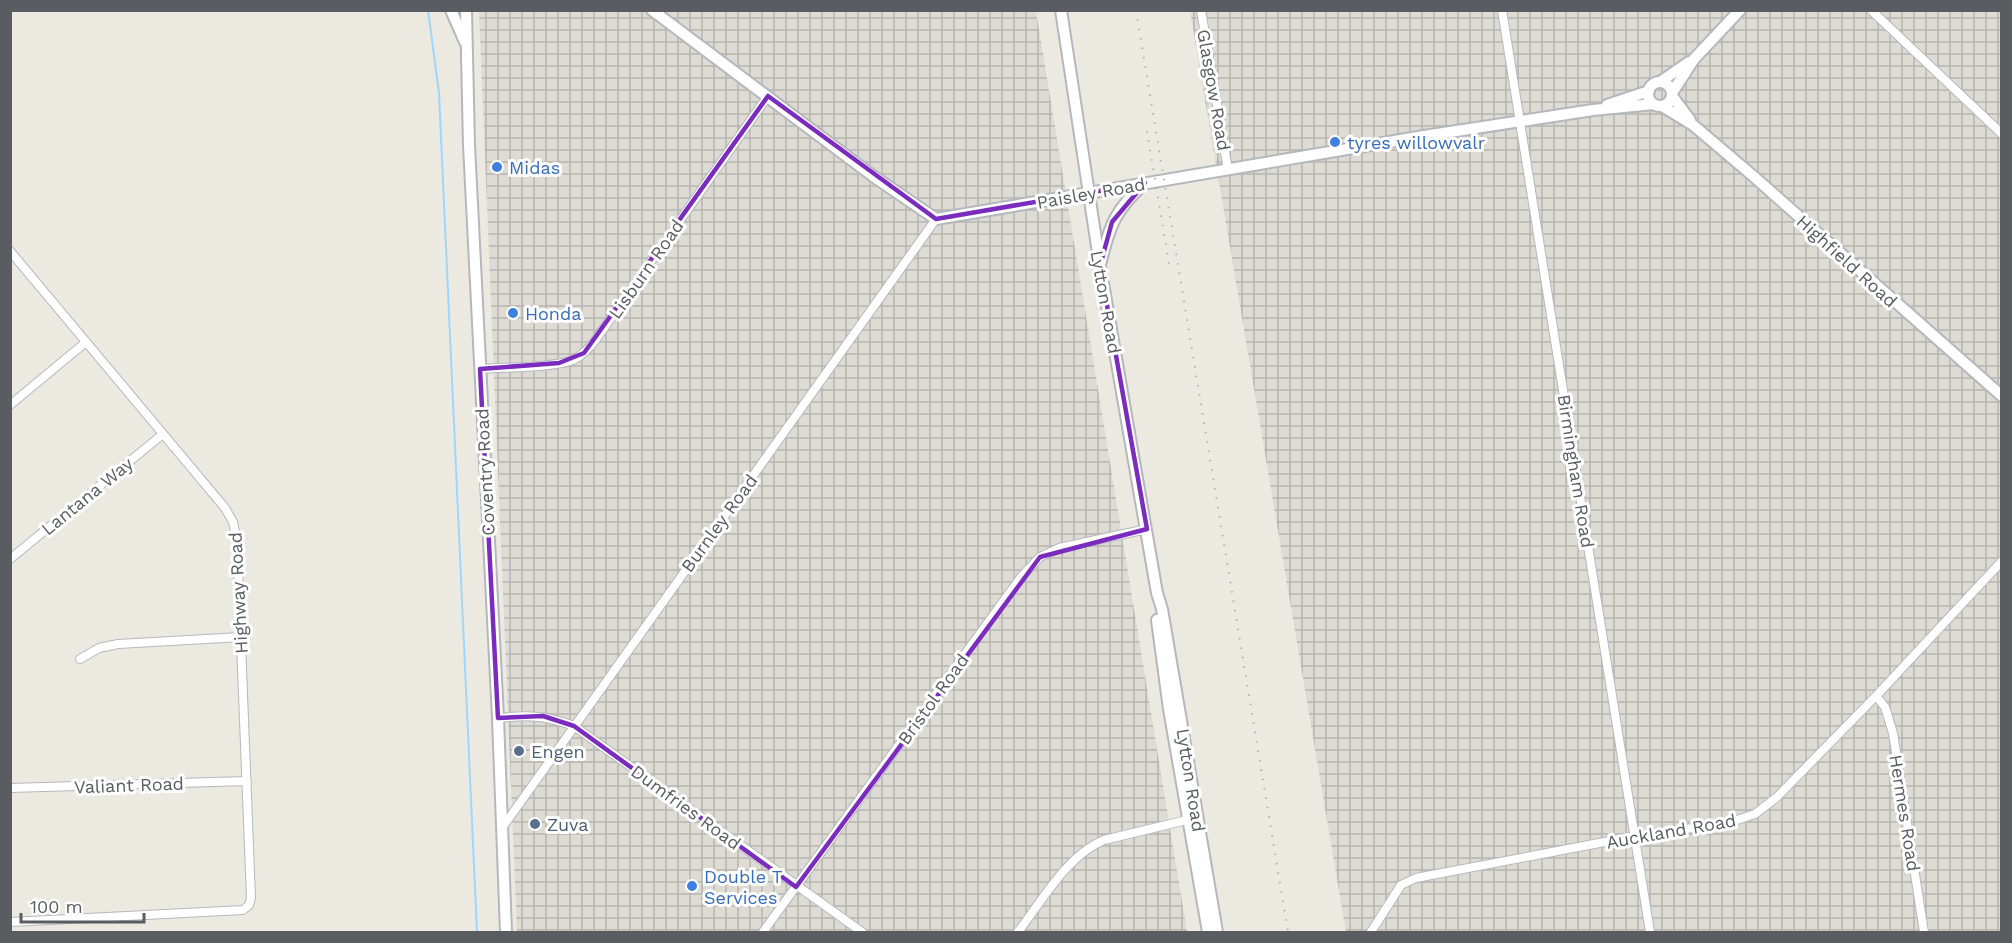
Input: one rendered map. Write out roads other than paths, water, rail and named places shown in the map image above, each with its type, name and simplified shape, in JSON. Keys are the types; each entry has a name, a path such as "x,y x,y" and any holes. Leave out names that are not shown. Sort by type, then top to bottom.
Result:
{"main road":[{"path":"451,10 467,48"},
{"name":"Coventry Road","path":"466,10 469,156 498,718 506,933"},
{"path":"652,10 868,172 936,219"},
{"name":"Lytton Road","path":"1061,10 1100,266 1157,593 1162,609 1208,933"},
{"path":"1694,58 1668,103 1658,105 1649,98 1652,86 1694,58 1740,10"},
{"path":"1660,82 1669,87 1672,94"},
{"name":"Paisley Road","path":"1593,110 1649,91"},
{"name":"Highfield Road","path":"1672,94 1693,125"},
{"name":"Paisley Road","path":"936,219 1518,121 1593,110 1658,105"},
{"name":"Highfield Road","path":"1658,105 1693,125 2001,396"},
{"path":"1100,266 1112,222 1131,196 1145,183"},
{"name":"Lytton Road","path":"1192,818 1216,933"}],"street":[{"name":"Glasgow Road","path":"1201,10 1228,170"},
{"name":"Birmingham Road","path":"1502,10 1650,933"},
{"path":"1871,10 2001,134"},
{"name":"Lisburn Road","path":"480,369 559,363 573,360 584,353 768,96"},
{"name":"Burnley Road","path":"502,828 936,219"},
{"name":"Highway Road","path":"10,251 225,508 233,522 237,541 251,898 249,905 243,910 10,922"},
{"path":"10,405 86,342"},
{"name":"Lantana Way","path":"10,559 163,434"},
{"name":"Bristol Road","path":"763,933 1021,577 1040,557 1059,548 1146,529"},
{"name":"Auckland Road","path":"1371,933 1401,885 1416,878 1636,836 1728,823 1755,814 1777,797 1876,696 2001,561"},
{"path":"80,659 99,648 118,644 241,637"},
{"name":"Hermes Road","path":"1876,696 1887,712 1893,733 1924,933"},
{"name":"Dumfries Road","path":"498,718 543,716 574,726 862,933"},
{"name":"Valiant Road","path":"10,788 247,781"},
{"path":"1018,933 1065,870 1093,844 1192,818"}],"waterway":[{"path":"428,10 439,93 477,932"}],"railway":[{"path":"1136,10 1288,932"},
{"path":"1147,131 1170,270"}],"place":[{"name":"tyres willowvalr","path":"1335,142"},
{"name":"Midas","path":"497,167"},
{"name":"Honda","path":"513,313"},
{"name":"Engen","path":"519,751"},
{"name":"Zuva","path":"535,824"},
{"name":"Double T Services","path":"692,886"}]}
